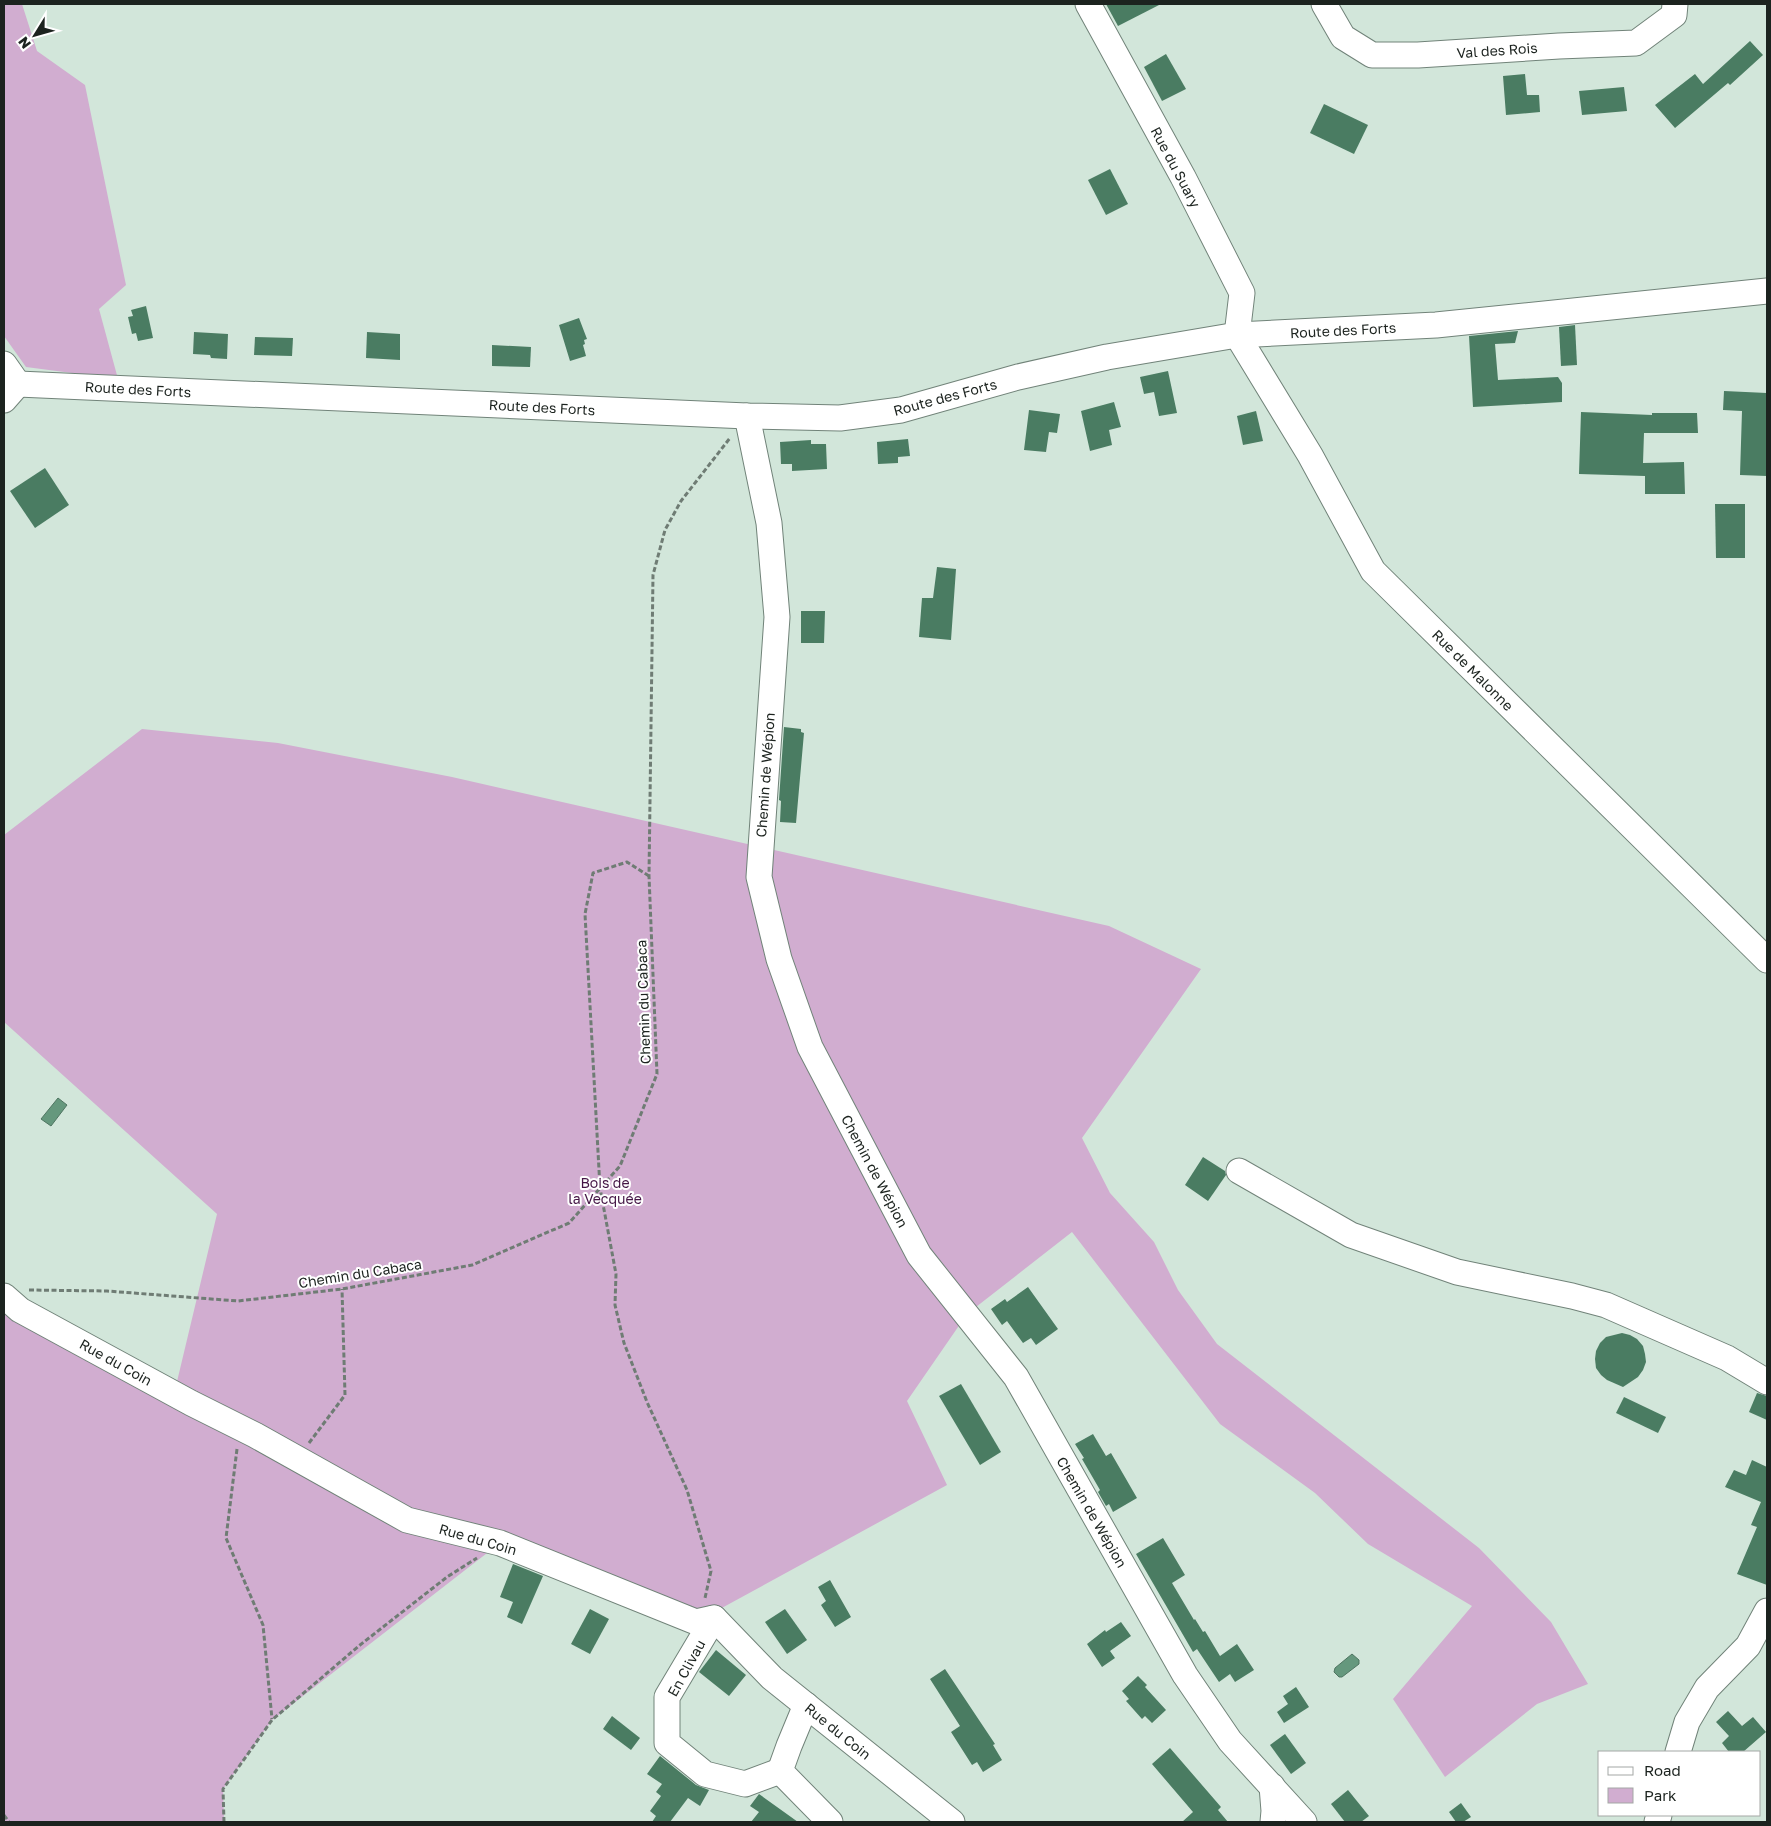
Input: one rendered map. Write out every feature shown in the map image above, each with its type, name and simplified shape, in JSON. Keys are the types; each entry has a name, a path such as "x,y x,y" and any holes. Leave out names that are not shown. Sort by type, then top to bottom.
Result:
{"street":[{"name":"Rue du Suary","path":"1088,4 1183,177 1242,293 1237,336"},
{"name":"Val des Rois","path":"1324,4 1343,37 1372,55 1418,55 1636,43 1674,14 1675,4"},
{"name":"Route des Forts","path":"11,392 840,418 901,410 1018,377 1107,357 1237,336 1436,325 1767,291"},
{"name":"Rue de Malonne","path":"1237,336 1310,455 1373,571 1767,960"},
{"path":"4,364 11,392"},
{"name":"Chemin de Wépion","path":"747,416 769,523 777,617 759,877 780,959 810,1047 919,1255 1016,1377 1186,1675 1230,1741 1304,1822"},
{"path":"1239,1171 1351,1235 1457,1272 1606,1305 1727,1358 1767,1382"},
{"name":"Rue du Coin","path":"13,1293 20,1310 407,1520 500,1542 705,1620 772,1678 952,1822"},
{"path":"1678,1751 1687,1722 1708,1688 1748,1646 1767,1611"},
{"name":"En Clivau","path":"705,1620 667,1697 667,1743 705,1774 745,1784 780,1771"},
{"path":"806,1705 780,1771 830,1822"},
{"path":"1272,1786 1273,1822"}],"path":[{"name":"Chemin du Cabaca","path":"13,1293 107,1290 238,1301 342,1288 472,1266 569,1223 620,1166 657,1074 649,876 653,575 666,530 681,501 747,416"},
{"path":"649,876 627,862 593,873 585,914 600,1188 616,1274 615,1305 624,1343 647,1402 687,1490 711,1571 705,1620"},
{"path":"296,1459 344,1395 342,1288"},
{"path":"240,1428 226,1538 263,1625 272,1720"},
{"path":"224,1822 223,1789 272,1720 360,1645 447,1577 500,1542"},
{"path":"4,1815 9,1822"}],"green space":[{"path":"4,4 22,4 37,51 85,85 126,285 99,309 118,379 26,367 4,336"},
{"name":"Bois de la Vecquée","path":"142,729 278,743 452,777 1109,926 1201,969 1082,1138 1110,1193 1154,1242 1178,1290 1217,1344 1479,1548 1551,1622 1588,1684 1537,1704 1445,1777 1393,1699 1472,1606 1368,1544 1315,1493 1220,1424 1072,1232 967,1314 907,1401 947,1485 696,1622 500,1543 272,1720 223,1789 224,1822 4,1822 4,1294 175,1390 217,1214 4,1022 4,835"}],"shaded area":[{"path":"58,1098 67,1105 51,1126 41,1119"},
{"path":"1352,1654 1359,1660 1359,1664 1342,1677 1339,1677 1334,1672 1335,1668"}],"building":[{"path":"1106,4 1161,4 1118,26"},
{"path":"1750,41 1763,55 1730,85 1728,83 1675,128 1655,105 1695,74 1703,84"},
{"path":"1166,54 1186,89 1162,101 1144,67"},
{"path":"1525,74 1527,95 1539,95 1540,112 1506,115 1503,76"},
{"path":"1624,87 1627,111 1582,115 1579,91"},
{"path":"1324,104 1368,125 1354,154 1310,133"},
{"path":"1110,169 1128,204 1106,215 1088,180"},
{"path":"146,306 153,338 138,341 136,333 132,334 128,317 133,316 131,310"},
{"path":"579,318 587,339 584,340 585,344 583,345 586,356 570,361 559,325"},
{"path":"1575,325 1577,365 1561,366 1559,327"},
{"path":"1518,331 1515,343 1495,344 1498,380 1558,377 1562,383 1562,402 1473,407 1469,336"},
{"path":"194,332 228,334 227,359 193,354"},
{"path":"367,332 400,334 400,360 366,358"},
{"path":"255,337 293,338 292,356 254,355"},
{"path":"492,345 531,347 530,367 492,366"},
{"path":"1168,371 1177,413 1159,416 1154,392 1144,394 1140,377"},
{"path":"1724,391 1767,393 1767,476 1740,475 1742,411 1723,410"},
{"path":"1114,402 1121,427 1109,430 1112,445 1090,451 1081,411"},
{"path":"1029,410 1060,414 1057,433 1049,432 1046,452 1024,450"},
{"path":"1256,411 1263,441 1243,445 1237,416"},
{"path":"1581,412 1652,415 1652,413 1697,413 1698,433 1644,433 1643,463 1684,462 1685,494 1645,494 1645,476 1579,474"},
{"path":"908,439 910,456 898,457 898,463 878,464 877,442"},
{"path":"811,440 811,444 826,444 827,469 792,471 792,464 781,464 780,442"},
{"path":"45,468 69,505 35,528 10,491"},
{"path":"1715,504 1745,504 1745,558 1716,558"},
{"path":"937,567 956,569 951,640 919,637 922,598 933,598"},
{"path":"801,611 825,611 824,643 801,643"},
{"path":"784,727 801,729 801,732 804,733 796,823 780,822 781,801 779,800"},
{"path":"1203,1157 1225,1171 1226,1175 1208,1201 1185,1185"},
{"path":"1028,1287 1058,1329 1036,1345 1031,1338 1023,1343 1007,1321 1002,1325 991,1309 1005,1299 1007,1302"},
{"path":"1622,1333 1637,1339 1643,1346 1646,1362 1638,1377 1623,1387 1607,1380 1601,1375 1596,1368 1595,1359 1600,1343 1606,1337"},
{"path":"961,1384 1001,1452 980,1465 939,1396"},
{"path":"1757,1393 1767,1396 1767,1420 1749,1412"},
{"path":"1624,1397 1666,1417 1658,1433 1616,1413"},
{"path":"1093,1434 1106,1456 1111,1453 1137,1498 1113,1512 1109,1504 1106,1506 1098,1492 1100,1490 1075,1444"},
{"path":"1752,1460 1767,1467 1767,1585 1737,1574 1757,1527 1751,1525 1761,1502 1725,1487 1734,1470 1746,1475"},
{"path":"1163,1538 1185,1575 1172,1583 1194,1620 1203,1632 1205,1631 1220,1656 1237,1644 1254,1670 1235,1682 1230,1674 1219,1682 1197,1649 1193,1652 1136,1554"},
{"path":"513,1564 543,1576 522,1624 507,1617 513,1602 500,1597"},
{"path":"830,1580 851,1617 835,1627 821,1605 826,1601 818,1587"},
{"path":"590,1609 609,1619 590,1654 571,1644"},
{"path":"785,1609 807,1640 787,1654 765,1622"},
{"path":"1121,1622 1131,1636 1110,1651 1115,1658 1102,1667 1087,1644 1105,1630 1106,1632"},
{"path":"716,1650 746,1675 729,1696 699,1672"},
{"path":"945,1669 995,1744 993,1745 1002,1760 983,1772 977,1762 972,1765 951,1732 960,1726 930,1679"},
{"path":"1138,1676 1147,1685 1145,1687 1166,1710 1152,1723 1145,1716 1142,1719 1126,1701 1129,1699 1122,1691"},
{"path":"1296,1687 1309,1707 1284,1723 1277,1712 1288,1704 1283,1696"},
{"path":"1728,1711 1742,1726 1753,1717 1766,1732 1744,1751 1728,1751 1722,1743 1729,1736 1716,1722"},
{"path":"612,1716 640,1738 631,1750 603,1729"},
{"path":"1285,1734 1306,1763 1291,1774 1270,1745"},
{"path":"1170,1748 1221,1807 1218,1810 1228,1822 1182,1822 1193,1812 1152,1764"},
{"path":"660,1756 696,1785 709,1790 700,1806 688,1798 670,1822 652,1822 656,1816 650,1811 661,1796 656,1792 662,1784 647,1774"},
{"path":"1348,1790 1369,1816 1361,1822 1345,1822 1331,1804"},
{"path":"759,1794 798,1822 751,1822 759,1812 750,1806"},
{"path":"1461,1803 1471,1817 1463,1822 1456,1822 1449,1812"}]}
